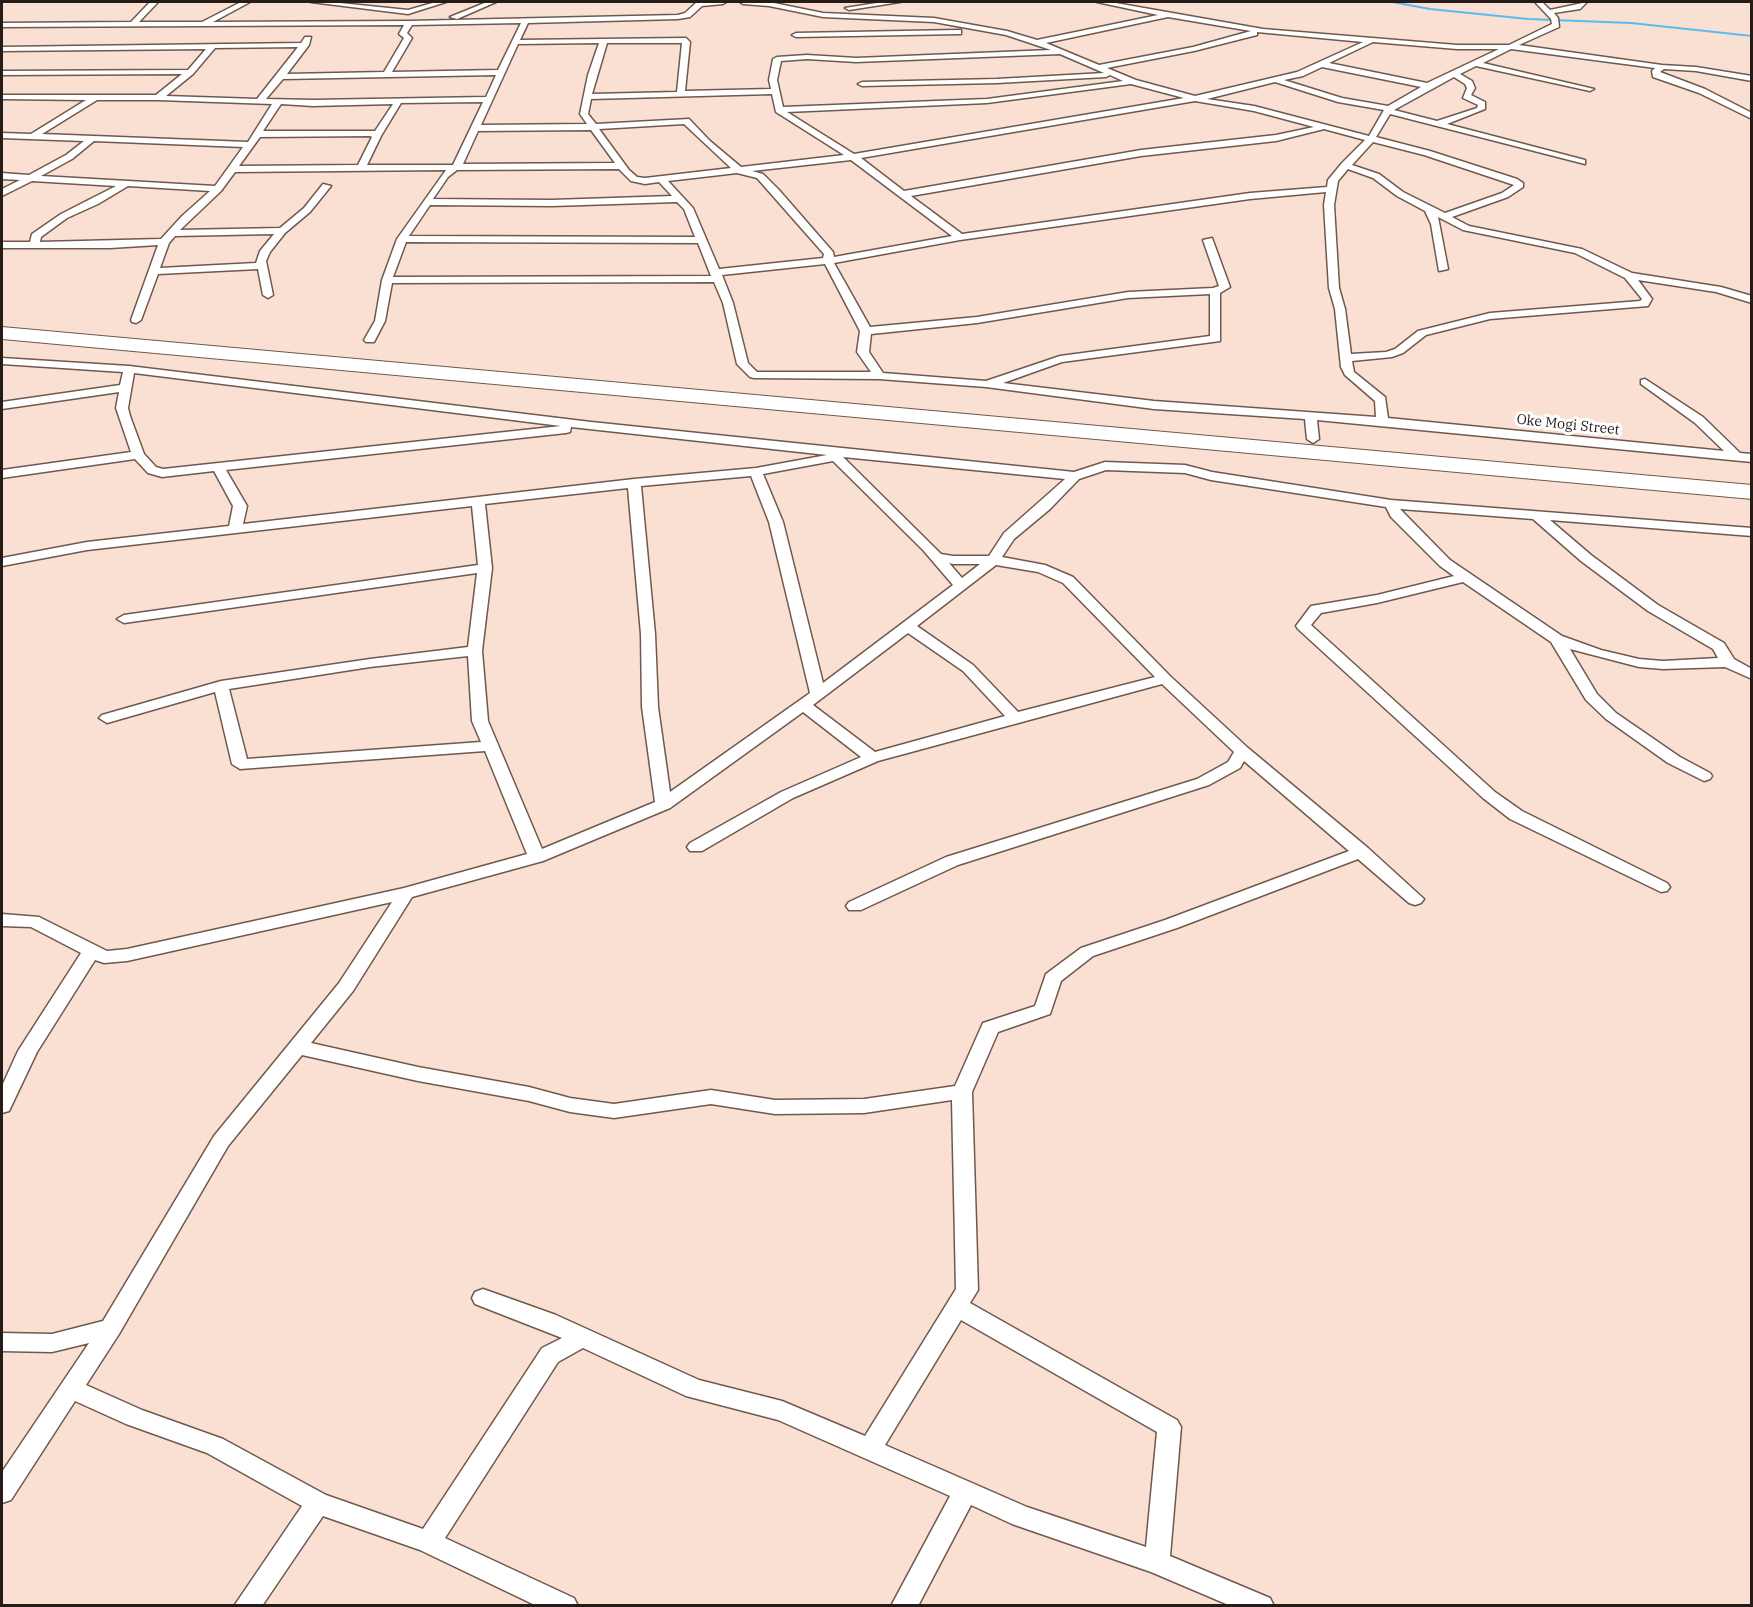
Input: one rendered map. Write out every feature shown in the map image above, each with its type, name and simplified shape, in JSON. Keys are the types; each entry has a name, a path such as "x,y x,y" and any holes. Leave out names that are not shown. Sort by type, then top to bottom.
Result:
{"highway":[{"path":"2,324 1313,439 1752,480"},
{"path":"2,333 1752,492"}],"street":[{"path":"132,24 154,2"},
{"path":"204,24 246,2"},
{"path":"315,2 408,12 442,2"},
{"path":"441,22 492,2"},
{"path":"2,26 409,23 678,17 687,15 700,4 723,2"},
{"path":"742,2 834,16 934,20 992,30 1038,42 1133,82 1195,99 1240,106 1427,153 1514,181 1520,185 1505,195 1446,216"},
{"path":"780,6 797,2"},
{"path":"810,13 896,2"},
{"path":"1101,2 1263,31 1457,47 1511,47 1594,55 1662,67 1752,77"},
{"path":"1538,2 1553,18"},
{"path":"1382,421 1381,400 1349,373 1335,288 1329,205 1333,180 1371,139 1389,110 1428,86 1511,47 1553,18 1584,2"},
{"path":"1038,42 1169,15"},
{"path":"370,340 380,321 387,280 402,239 445,174 458,165 526,19"},
{"path":"259,102 305,45 317,23"},
{"path":"387,75 408,38 403,34 409,23"},
{"path":"796,35 992,30"},
{"path":"1099,67 1183,52 1263,31"},
{"path":"517,42 676,39 687,42 681,93"},
{"path":"604,40 591,75 584,114 634,179 662,180 853,157 1195,99 1300,74 1370,40"},
{"path":"2,49 305,45"},
{"path":"158,98 190,72 212,47"},
{"path":"779,110 862,84 1062,52"},
{"path":"960,237 853,157 779,110 773,80 777,59 807,57 862,84 987,101 1133,82"},
{"path":"1321,64 1428,86"},
{"path":"1477,64 1590,89"},
{"path":"1662,67 1656,71 1656,75 1702,91 1752,117"},
{"path":"2,73 190,72"},
{"path":"281,77 503,72"},
{"path":"43,81 61,80 73,74"},
{"path":"862,84 997,81 1116,74"},
{"path":"1437,124 1480,109 1482,104 1466,96 1471,88 1469,83 1455,74"},
{"path":"1277,81 1341,100 1389,110 1582,162"},
{"path":"587,97 774,91"},
{"path":"2,97 158,98 259,102 398,102 489,99"},
{"path":"31,137 95,97"},
{"path":"47,98 73,112"},
{"path":"136,320 164,242 218,189 278,102"},
{"path":"362,167 377,136 398,102"},
{"path":"475,128 593,127 686,121 707,143 740,171 760,176 829,255 828,261 866,331 863,352 879,376"},
{"path":"903,194 1141,153 1276,138 1324,127"},
{"path":"257,134 359,132 377,136"},
{"path":"2,135 249,145"},
{"path":"2,193 69,157 92,139"},
{"path":"232,170 458,165 621,165"},
{"path":"1345,165 1376,176 1395,191 1473,230 1578,251 1629,276 1717,289 1752,300"},
{"path":"2,176 218,189"},
{"name":"Oke Mogi Street","path":"662,180 688,208 728,303 743,364 754,375 879,376 986,384 1154,405 1382,421 1752,458"},
{"path":"34,245 36,236 64,216 95,202 125,184"},
{"path":"268,295 261,261 265,251 282,231 307,210 326,186"},
{"path":"387,280 716,276 828,261 960,237 1250,196 1330,189"},
{"path":"426,202 552,203 680,199"},
{"path":"1430,209 1436,224 1443,269"},
{"path":"172,233 282,231"},
{"path":"402,239 701,240"},
{"path":"866,331 977,320 1128,295 1215,291 1225,287 1208,240"},
{"path":"2,245 110,245 164,242"},
{"path":"153,271 262,266"},
{"path":"1347,358 1388,355 1399,351 1422,333 1490,316 1644,304 1647,299 1629,276"},
{"path":"986,384 1060,359 1216,339 1215,291"},
{"path":"2,361 129,369 833,455 1075,476 1105,466 1185,469 1210,476 1391,504 1749,533"},
{"path":"129,369 122,408 138,456 152,470 162,473 591,426"},
{"path":"1645,382 1699,420 1737,457"},
{"path":"2,406 124,388"},
{"path":"1311,417 1313,439"},
{"path":"2,562 87,546 634,483 756,472 833,455"},
{"path":"833,455 936,557 961,586"},
{"path":"2,474 138,456"},
{"path":"219,468 240,506 235,530"},
{"path":"756,472 776,522 818,694"},
{"path":"2,920 33,921 104,957 127,955 406,893 537,857 664,804 818,694 961,586 993,560 1009,536 1045,506 1075,476"},
{"path":"634,483 648,634 650,707 664,804"},
{"path":"478,502 485,568 475,651 480,721 537,857"},
{"path":"1391,504 1396,514 1445,563 1557,639 1639,663 1663,665 1728,662 1752,675"},
{"path":"1535,514 1586,558 1653,608 1719,646 1728,662"},
{"path":"936,557 953,560 993,560 1040,568 1068,580 1165,679 1242,751 1415,899"},
{"path":"124,619 485,568"},
{"path":"1466,577 1377,599 1316,609 1303,626 1489,795 1516,815 1661,887"},
{"path":"909,627 968,668 1015,718"},
{"path":"1557,639 1591,697 1611,716 1674,760 1704,776"},
{"path":"106,718 221,686 370,663 475,651"},
{"path":"696,847 787,795 872,758 1165,679"},
{"path":"221,686 240,764 492,746"},
{"path":"803,704 872,758"},
{"path":"855,906 952,861 1203,782 1234,765 1242,751"},
{"path":"870,1449 967,1290 962,1092 990,1028 1043,1010 1053,978 1087,952 1172,924 1362,852"},
{"path":"2,1492 111,1328 222,1141 346,987 406,893"},
{"path":"2,1106 28,1051 91,952"},
{"path":"298,1047 418,1074 529,1094 570,1105 614,1111 711,1097 774,1107 864,1106 962,1092"},
{"path":"483,1298 548,1321 694,1389 782,1412 1022,1516 1157,1562 1261,1605"},
{"path":"957,1306 1169,1427 1157,1562"},
{"path":"2,1341 52,1343 111,1328"},
{"path":"428,1542 550,1355 583,1337"},
{"path":"72,1389 134,1417 215,1446 318,1503 428,1542 564,1605"},
{"path":"904,1605 965,1492"},
{"path":"247,1605 318,1503"}],"waterway":[{"path":"1392,2 1430,9 1528,19 1631,23 1752,36"}]}
